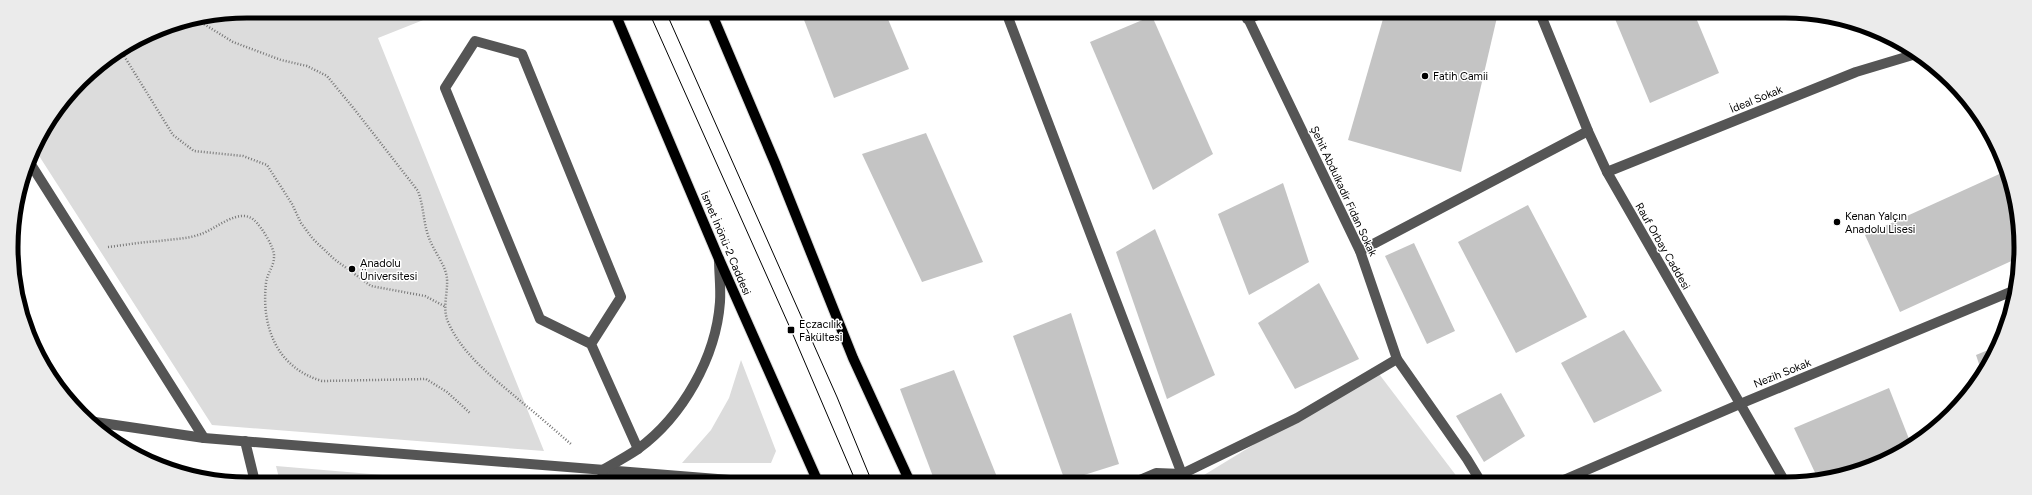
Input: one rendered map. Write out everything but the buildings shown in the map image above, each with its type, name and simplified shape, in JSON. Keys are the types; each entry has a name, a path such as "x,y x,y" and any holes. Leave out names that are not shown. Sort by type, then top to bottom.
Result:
{"main road":[{"name":"İsmet İnönü-2 Caddesi","path":"617,18 719,259 816,477"},
{"path":"714,18 775,163 853,358 908,477"}],"street":[{"path":"1008,18 1184,477"},
{"name":"Şehit Abdulkadir Fidan Sokak","path":"1247,18 1360,251 1397,359 1478,477"},
{"name":"Rauf Orbay Caddesi","path":"1542,18 1588,131 1607,172 1782,477"},
{"path":"591,344 621,297 522,54 475,41 445,88 540,319 591,344 638,449"},
{"name":"İdeal Sokak","path":"1607,172 1856,72 1910,56"},
{"path":"1360,251 1588,131"},
{"path":"33,167 204,438"},
{"path":"601,471 638,449 669,420 690,390 712,345 720,302 719,259"},
{"name":"Nezih Sokak","path":"1571,477 1740,404 2010,292"},
{"path":"1186,477 1297,418 1397,359"},
{"path":"99,423 204,438 685,477"},
{"path":"245,441 254,477"},
{"path":"1147,477 1156,473 1178,477"}],"path":[{"path":"201,22 233,42 281,60 306,66 327,76 418,191 423,206 427,234 447,279 446,307 448,320 461,345 484,369 601,471"},
{"path":"123,55 173,135 194,150 243,156 267,165 292,204 301,223 313,239 334,260 371,286 425,296 446,307"},
{"path":"85,250 180,239 201,234 236,217 247,217 254,220 270,242 275,256 266,281 265,303 269,328 272,341 279,352 293,367 307,377 322,381 426,379 447,392 470,413"}],"shaded area":[{"path":"232,18 428,18 378,38 544,451 212,425 38,154 42,146 65,108 96,75 108,65 133,49 160,35 174,30 203,22"},
{"path":"741,360 776,451 771,463 682,463 711,430 729,398"},
{"path":"1376,370 1457,477 1205,477 1204,475"},
{"path":"276,466 407,477 279,477"}],"tram line":[{"path":"652,18 791,330 854,477"},
{"path":"669,18 837,397 870,477"}],"place":[{"name":"Fatih Camii","path":"1425,76"},
{"name":"Kenan Yalçın Anadolu Lisesi","path":"1837,222"},
{"name":"Anadolu Üniversitesi","path":"352,269"},
{"name":"Eczacılık Fakültesi","path":"791,330"}]}
